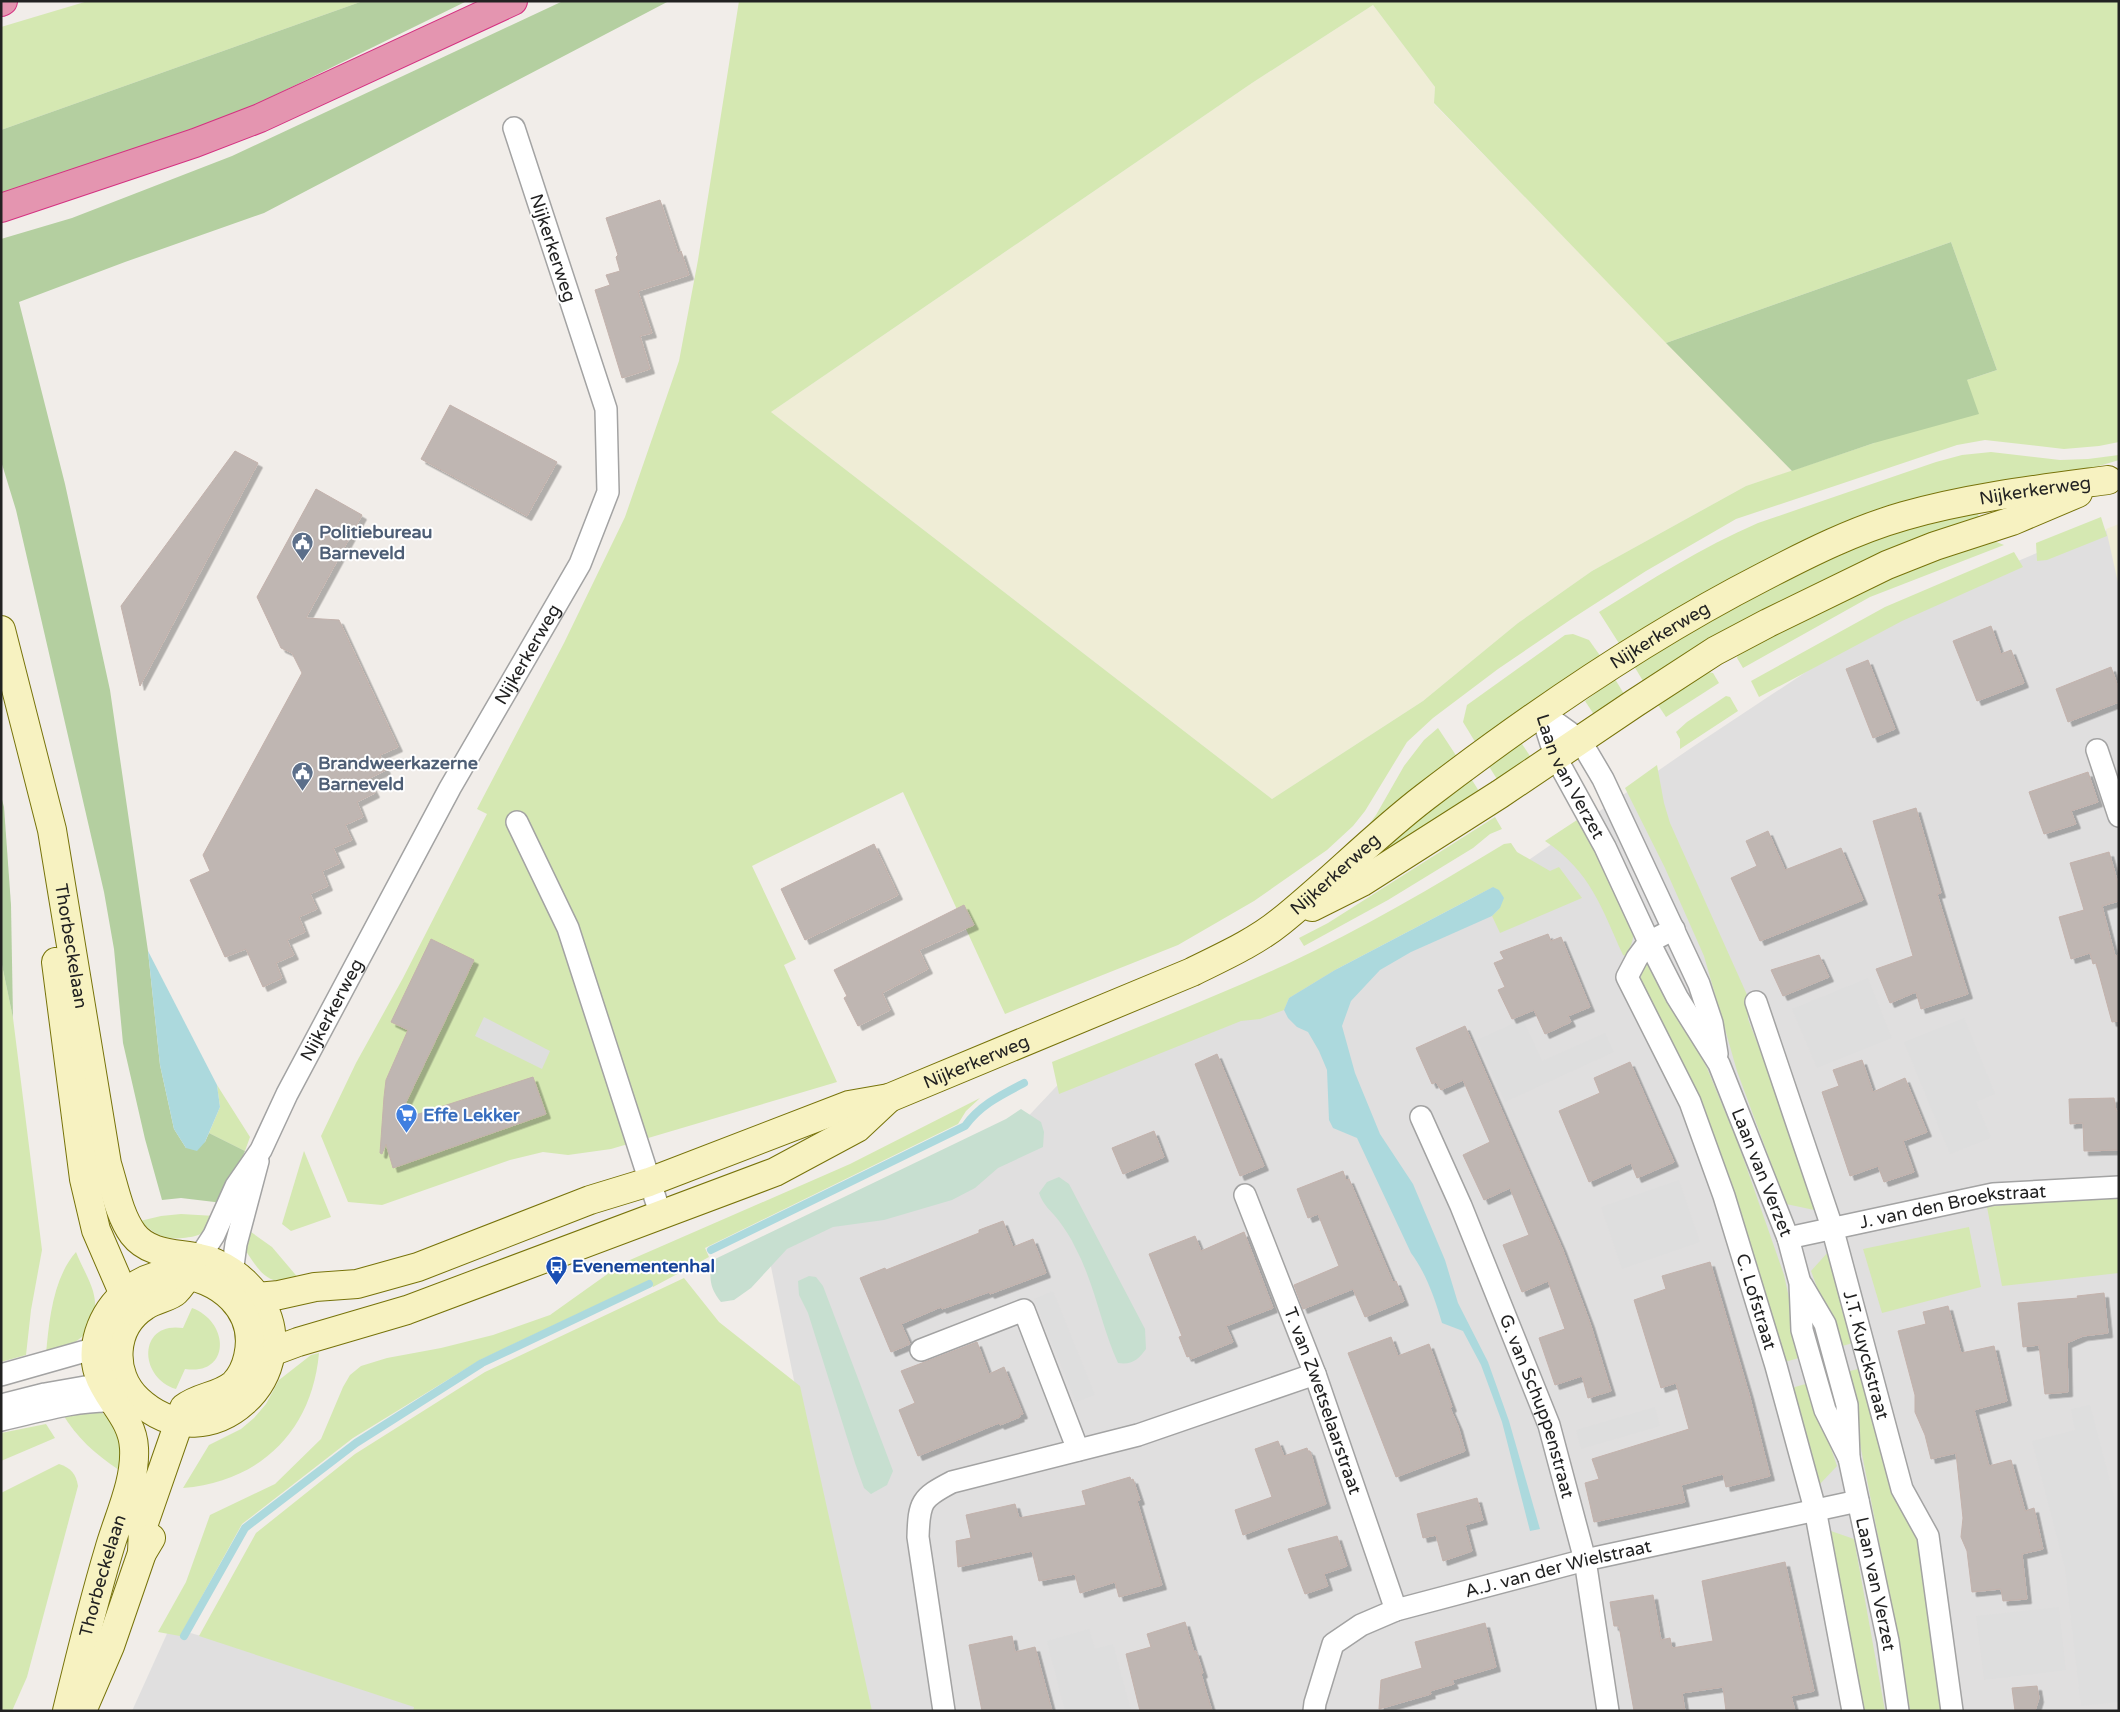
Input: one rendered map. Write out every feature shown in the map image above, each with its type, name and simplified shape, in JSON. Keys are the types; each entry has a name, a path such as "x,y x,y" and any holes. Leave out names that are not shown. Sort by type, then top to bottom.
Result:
{"highway":[{"path":"1,208 196,143 260,118 514,1"}],"street":[{"name":"Nijkerkerweg","path":"193,1266 218,1227 236,1186 261,1150 287,1094 450,788 580,564 608,492 606,409 514,128"},
{"name":"Nijkerkerweg","path":"1279,923 1408,810 1477,757 1611,666 1714,602 1827,544 1902,516 1951,504 2001,495 2114,478"},
{"name":"Nijkerkerweg","path":"257,1311 279,1295 315,1287 357,1284 418,1267 590,1200 649,1182 849,1105 889,1098 1192,972 1279,923 1362,882 1500,794 1716,651 1768,623 1887,565 1935,546 2012,522 2114,478"},
{"name":"Thorbeckelaan","path":"1,630 52,830 107,1164 124,1216 134,1235 155,1250 177,1255 193,1266"},
{"name":"Thorbeckelaan","path":"1,688 30,804 45,876 84,1179 96,1230 122,1306"},
{"name":"Laan van Verzet","path":"1541,712 1580,740 1603,779 1699,984 1712,1023 1719,1064"},
{"name":"Laan van Verzet","path":"1541,712 1555,756 1605,847 1649,942 1677,997 1719,1064 1788,1238 1800,1282 1802,1330 1824,1410 1849,1458 1888,1641 1898,1711"},
{"path":"2097,750 2119,816"},
{"path":"517,822 568,928 661,1216"},
{"name":"C. Lofstraat","path":"1674,929 1649,942 1636,958 1627,977 1690,1102 1724,1196 1776,1366 1815,1509 1853,1711"},
{"name":"J.T. Kuyckstraat","path":"1756,1002 1832,1227 1902,1489 1928,1536 1952,1711"},
{"name":"Nijkerkerweg","path":"270,1352 407,1310 775,1172 857,1128 889,1098"},
{"name":"G. van Schuppenstraat","path":"1421,1117 1461,1206 1549,1425 1585,1560 1608,1711"},
{"name":"Nijkerkerweg","path":"232,1273 236,1244 252,1192 261,1150"},
{"name":"J. van den Broekstraat","path":"1788,1238 1832,1227 1993,1194 2119,1187"},
{"name":"T. van Zwetselaarstraat","path":"1245,1195 1315,1374 1396,1610"},
{"path":"1,1405 113,1389 134,1396 146,1408 161,1417 188,1423 218,1418 237,1409 252,1395 261,1381 270,1352 271,1333 257,1311 244,1282 217,1263 193,1266 154,1277 138,1284 99,1334 96,1348 97,1366 113,1389"},
{"path":"193,1266 202,1278 221,1289 237,1305 257,1311"},
{"path":"1,1420 50,1408 99,1400 113,1389 118,1364 118,1347 123,1330 122,1306"},
{"path":"921,1350 1024,1310 1078,1450"},
{"name":"Thorbeckelaan","path":"82,1711 110,1646 142,1553 156,1531 188,1423 184,1408 193,1401 217,1395 235,1383 246,1366 250,1347 250,1332 257,1311"},
{"path":"1,1375 96,1348"},
{"path":"944,1711 918,1537 919,1514 928,1495 952,1482 1138,1435 1315,1374"},
{"name":"Thorbeckelaan","path":"67,1711 90,1615 129,1484 134,1449 133,1440 113,1389"},
{"name":"A.J. van der Wielstraat","path":"1314,1711 1333,1644 1361,1624 1396,1610 1585,1560 1858,1501"}],"shaded area":[{"path":"1373,5 1435,87 1434,104 1792,471 1746,486 1592,571 1518,623 1423,701 1272,799 771,412 1252,83"},
{"path":"2119,524 2119,587 2106,529"},
{"path":"2091,530 2116,531 2119,545 2119,1711 861,1711 767,1247 1020,1125 1069,1073 1414,939 1691,748 1895,613"},
{"path":"1868,978 1892,1038 1817,1068 1792,1009"},
{"path":"484,1017 550,1051 542,1069 475,1036"},
{"path":"1964,1018 1995,1094 1976,1102 1991,1138 1950,1154 1904,1042"},
{"path":"1523,1019 1542,1061 1605,1033 1614,1052 1505,1102 1477,1040"},
{"path":"1679,1180 1700,1242 1622,1269 1601,1207"},
{"path":"1053,1291 1095,1395 1076,1402 1034,1299"},
{"path":"2090,1405 2119,1516 2119,1702 2081,1706 2065,1568 2032,1441 2075,1430 2071,1409"},
{"path":"1655,1407 1660,1426 1581,1449 1576,1430"},
{"path":"2059,1607 2066,1670 1984,1680 1976,1616"},
{"path":"170,1627 460,1711 132,1711"},
{"path":"1089,1629 1095,1649 1113,1644 1131,1711 1065,1711 1047,1641"}],"green space":[{"path":"88,1 363,1 1,130 1,27"},
{"path":"363,1 467,1 243,111 146,150 1,195 1,130"},
{"path":"563,1 669,1 264,213 19,302 65,484 110,690 148,951 160,1065 174,1129 186,1148 205,1142 209,1133 245,1151 223,1203 181,1198 162,1200 145,1139 123,1043 114,949 104,892 16,510 1,461 1,239 72,218 232,156"},
{"path":"739,1 2119,1 2119,442 2064,449 1985,440 1957,445 1736,519 1646,571 1573,618 1498,669 1433,718 1407,742 1365,811 1353,826 1327,850 1254,901 1178,945 1005,1014 903,792 752,866 796,959 784,965 837,1082 611,1149 568,1155 543,1152 510,1160 382,1205 348,1202 321,1136 356,1063 403,978 487,814 477,809 564,643 625,517 679,361 698,260","holes":["1373,5 1435,87 1434,103 1666,343 1951,242 1997,370 1967,380 1874,443 1746,486 1592,571 1518,623 1423,701 1272,799 771,412 1252,83"]},
{"path":"1951,242 1997,370 1967,380 1979,414 1874,443 1792,471 1666,343"},
{"path":"1991,452 2060,460 2119,455 2119,460 2089,469 1983,490 1620,645 1599,612 1697,553 1758,523 1936,462 1962,455"},
{"path":"1978,512 1979,520 1646,686 1634,666 1721,614 1879,532"},
{"path":"2101,517 2107,536 2047,560 2037,561 2036,543"},
{"path":"1986,538 2004,545 1870,597 1743,668 1737,658 1740,646 1777,626"},
{"path":"2014,552 2023,567 1902,621 1759,697 1751,681 1885,607"},
{"path":"1573,634 1589,640 1601,657 1477,745 1463,722 1467,705 1565,635"},
{"path":"1699,670 1713,673 1719,683 1666,717 1654,699"},
{"path":"1615,679 1627,699 1597,719 1585,701"},
{"path":"1726,696 1730,697 1738,711 1680,749 1680,739 1676,732 1687,722"},
{"path":"1438,728 1459,760 1338,862 1333,858 1361,835 1376,815 1404,766 1424,740"},
{"path":"1520,741 1534,762 1500,784 1485,760"},
{"path":"1657,765 1670,823 1748,997 1748,1019 1797,1146 1819,1211 1786,1204 1737,1071 1704,956 1665,868 1625,788"},
{"path":"1467,772 1482,796 1359,874 1353,869"},
{"path":"1,796 4,807 11,905 13,1018 1,960"},
{"path":"1495,817 1502,829 1490,834 1473,848 1388,900 1304,946 1299,938 1328,923"},
{"path":"1577,820 1634,920 1633,939 1625,956 1601,906 1584,878 1574,865 1545,841"},
{"path":"1511,843 1517,852 1550,871 1559,867 1582,898 1500,933 1492,916 1500,908 1493,887 1335,970 1289,998 1284,1010 1260,1019 1241,1021 1059,1094 1052,1062 1200,1002 1315,951 1424,892 1504,844"},
{"path":"1,960 13,1018 42,1250 31,1310 26,1355 1,1362"},
{"path":"1649,961 1655,964 1707,1068 1738,1143 1784,1275 1802,1357 1785,1362 1750,1244 1725,1172 1640,983 1642,971"},
{"path":"217,1085 250,1137 245,1151 209,1133 220,1107"},
{"path":"980,1098 966,1111 958,1124 705,1248 709,1257 653,1287 650,1280 480,1360 353,1438 242,1524 180,1636 158,1632 186,1582 210,1515 275,1484 321,1439 343,1387 350,1375 361,1366 387,1358 441,1348 493,1335 550,1315 623,1263 850,1164"},
{"path":"1021,1109 1041,1122 1044,1132 1043,1147 998,1168 975,1188 952,1200 884,1220 833,1227 787,1249 751,1288 734,1300 721,1302 717,1297 711,1282 713,1260 1006,1119"},
{"path":"304,1151 331,1217 291,1231 282,1224"},
{"path":"1059,1177 1069,1184 1145,1329 1146,1349 1137,1359 1131,1362 1118,1363 1082,1261 1068,1234 1045,1205 1039,1193 1047,1182"},
{"path":"2119,1198 2119,1273 2002,1286 1987,1207 2040,1201"},
{"path":"181,1214 215,1216 201,1234 183,1238 165,1237 140,1221 161,1216"},
{"path":"1969,1227 1981,1287 1882,1313 1863,1249"},
{"path":"251,1232 272,1247 300,1280 281,1282 262,1273 246,1251"},
{"path":"1829,1251 1856,1342 1839,1347 1811,1271"},
{"path":"76,1252 93,1291 94,1315 91,1325 78,1340 58,1351 46,1354 51,1314 57,1287 68,1262"},
{"path":"809,1276 816,1277 823,1286 893,1471 887,1485 871,1494 864,1488 808,1313 799,1295 798,1281"},
{"path":"684,1278 719,1322 800,1386 872,1711 413,1711 414,1707 199,1636 256,1533 355,1454 485,1372"},
{"path":"192,1308 204,1315 213,1324 219,1335 220,1346 217,1356 211,1364 200,1369 185,1369 176,1389 164,1383 155,1373 150,1363 148,1351 151,1341 158,1333 168,1328 183,1328"},
{"path":"319,1353 314,1381 306,1406 293,1428 278,1447 258,1463 236,1475 211,1483 183,1488 209,1445 241,1429 266,1404 279,1380 311,1355"},
{"path":"1858,1369 1863,1370 1920,1538 1942,1711 1910,1711 1899,1644 1846,1372"},
{"path":"1809,1383 1837,1466 1818,1486 1793,1389"},
{"path":"84,1410 100,1412 113,1419 124,1446 119,1470 87,1445 62,1413"},
{"path":"46,1424 55,1438 1,1461 1,1433"},
{"path":"59,1464 67,1467 72,1472 78,1486 27,1677 12,1711 1,1711 1,1493"},
{"path":"1828,1530 1854,1539 1885,1711 1862,1711"}],"water":[{"path":"1493,887 1499,890 1504,898 1500,908 1492,916 1411,952 1380,970 1351,1001 1342,1026 1355,1073 1380,1134 1413,1184 1445,1260 1458,1303 1488,1362 1509,1421 1540,1529 1530,1531 1502,1422 1481,1365 1463,1331 1442,1323 1426,1278 1411,1253 1357,1138 1333,1128 1329,1120 1327,1070 1308,1032 1297,1027 1288,1018 1284,1010 1289,998 1335,970"},
{"path":"148,951 217,1085 220,1107 205,1142 197,1151 186,1148 174,1129 160,1065"}],"building":[{"path":"660,200 678,253 681,251 689,275 638,291 652,333 640,336 650,369 622,378 595,290 610,285 606,275 620,271 616,257 618,255 606,218"},
{"path":"450,405 557,462 527,516 421,459"},
{"path":"235,451 258,463 140,686 121,606"},
{"path":"316,489 362,515 306,618 339,620 398,747 380,755 386,770 368,779 375,793 357,802 363,817 345,825 352,840 333,848 340,863 322,871 328,886 310,894 317,909 299,917 305,932 287,940 294,955 276,963 282,978 263,987 246,949 225,957 190,880 210,871 203,855 302,673 292,653 281,648 257,597"},
{"path":"1991,626 2001,654 2011,650 2024,683 1977,701 1953,641"},
{"path":"1868,660 1895,729 1873,738 1846,669"},
{"path":"2111,667 2119,690 2119,702 2068,722 2056,689"},
{"path":"2088,772 2098,802 2071,811 2076,824 2044,834 2029,792"},
{"path":"1916,808 1941,893 1937,894 1968,994 1921,1009 1916,992 1890,1003 1876,969 1913,956 1873,821"},
{"path":"1768,831 1785,870 1841,848 1863,900 1760,941 1731,878 1757,866 1746,841"},
{"path":"874,844 898,895 805,940 781,889"},
{"path":"2109,852 2119,887 2119,901 2102,906 2115,956 2119,955 2119,1021 2112,1022 2096,963 2093,964 2090,953 2071,959 2059,917 2084,910 2070,863"},
{"path":"964,905 974,925 919,950 928,969 882,993 890,1010 858,1026 844,998 847,996 834,970"},
{"path":"1548,934 1551,941 1561,937 1590,1007 1568,1016 1571,1022 1545,1034 1534,1010 1512,1019 1498,990 1505,987 1494,963 1504,959 1500,952"},
{"path":"431,939 474,960 397,1121 533,1077 546,1114 393,1168 386,1144 382,1154 380,1153 384,1097 386,1080 408,1030 391,1022"},
{"path":"1819,955 1829,977 1783,996 1771,970"},
{"path":"1465,1026 1562,1248 1590,1323 1611,1391 1588,1398 1582,1376 1555,1385 1539,1338 1565,1329 1548,1281 1522,1292 1503,1245 1529,1235 1510,1188 1484,1200 1463,1155 1490,1142 1463,1080 1441,1090 1436,1082 1432,1084 1416,1048"},
{"path":"1217,1054 1264,1166 1240,1176 1195,1064"},
{"path":"1862,1060 1873,1092 1905,1078 1927,1132 1903,1141 1914,1172 1884,1182 1878,1166 1850,1176 1822,1092 1839,1086 1833,1070"},
{"path":"1630,1062 1674,1162 1637,1178 1631,1163 1589,1182 1559,1111 1600,1093 1594,1078"},
{"path":"2114,1098 2116,1111 2119,1111 2119,1150 2084,1151 2083,1123 2070,1124 2069,1099"},
{"path":"1154,1131 1164,1157 1123,1174 1112,1148"},
{"path":"1343,1171 1346,1180 1349,1179 1393,1282 1396,1281 1404,1301 1365,1317 1353,1289 1303,1309 1294,1285 1339,1266 1318,1214 1308,1218 1297,1189"},
{"path":"1003,1221 1013,1247 1033,1239 1046,1273 990,1294 989,1292 942,1309 941,1307 901,1324 910,1344 891,1352 860,1278 885,1268 886,1270 979,1233 979,1230"},
{"path":"1244,1232 1273,1308 1226,1326 1233,1342 1191,1359 1190,1356 1187,1357 1179,1337 1182,1336 1149,1254 1195,1236 1201,1251"},
{"path":"1710,1262 1749,1394 1770,1476 1726,1487 1723,1474 1681,1485 1685,1502 1594,1522 1585,1483 1599,1479 1592,1459 1689,1429 1676,1383 1661,1388 1634,1300 1666,1289 1662,1276"},
{"path":"2104,1293 2108,1333 2083,1336 2067,1343 2068,1392 2045,1394 2039,1345 2023,1347 2018,1303 2078,1298 2077,1296"},
{"path":"1948,1306 1961,1353 1994,1346 2007,1401 1974,1410 1989,1466 2011,1460 2025,1511 2034,1508 2043,1549 2022,1554 2027,1599 2003,1601 2001,1589 1972,1592 1967,1551 1961,1537 1963,1518 1956,1453 1931,1459 1925,1435 1915,1412 1915,1395 1898,1331 1926,1324 1923,1312"},
{"path":"1391,1337 1398,1356 1429,1344 1452,1407 1450,1408 1458,1426 1465,1451 1396,1477 1348,1353"},
{"path":"977,1342 989,1374 1004,1367 1023,1414 1000,1425 999,1423 918,1456 899,1410 915,1403 901,1371"},
{"path":"1278,1441 1284,1456 1307,1448 1310,1451 1326,1504 1243,1535 1235,1510 1272,1497 1255,1449"},
{"path":"1130,1477 1131,1480 1133,1479 1140,1500 1137,1501 1162,1585 1119,1597 1115,1582 1080,1593 1075,1574 1039,1581 1032,1551 958,1567 956,1541 971,1538 966,1515 1015,1504 1019,1518 1086,1505 1082,1491"},
{"path":"1477,1498 1483,1520 1465,1525 1472,1551 1443,1561 1436,1535 1423,1538 1417,1514"},
{"path":"1337,1536 1347,1566 1324,1574 1328,1586 1305,1594 1288,1549"},
{"path":"1785,1562 1814,1691 1791,1696 1795,1711 1726,1711 1723,1687 1682,1693 1685,1711 1634,1711 1619,1626 1614,1626 1610,1602 1653,1595 1661,1640 1670,1638 1672,1648 1713,1641 1702,1581"},
{"path":"1185,1622 1203,1673 1201,1674 1212,1711 1140,1711 1126,1654 1151,1647 1147,1634"},
{"path":"1485,1623 1496,1667 1452,1680 1454,1684 1430,1691 1431,1694 1379,1709 1381,1680 1422,1668 1415,1642"},
{"path":"1012,1636 1015,1652 1035,1647 1052,1711 982,1711 969,1645"},
{"path":"2037,1686 2039,1698 2035,1711 2015,1711 2012,1688"}],"waterway":[{"path":"711,1250 965,1126 984,1106 1024,1083"},
{"path":"184,1636 245,1528 356,1443 482,1363 649,1284"}],"place":[{"name":"Politiebureau Barneveld","path":"303,561"},
{"name":"Brandweerkazerne Barneveld","path":"302,792"},
{"name":"Effe Lekker","path":"407,1134"},
{"name":"Evenementenhal","path":"556,1285"}]}
